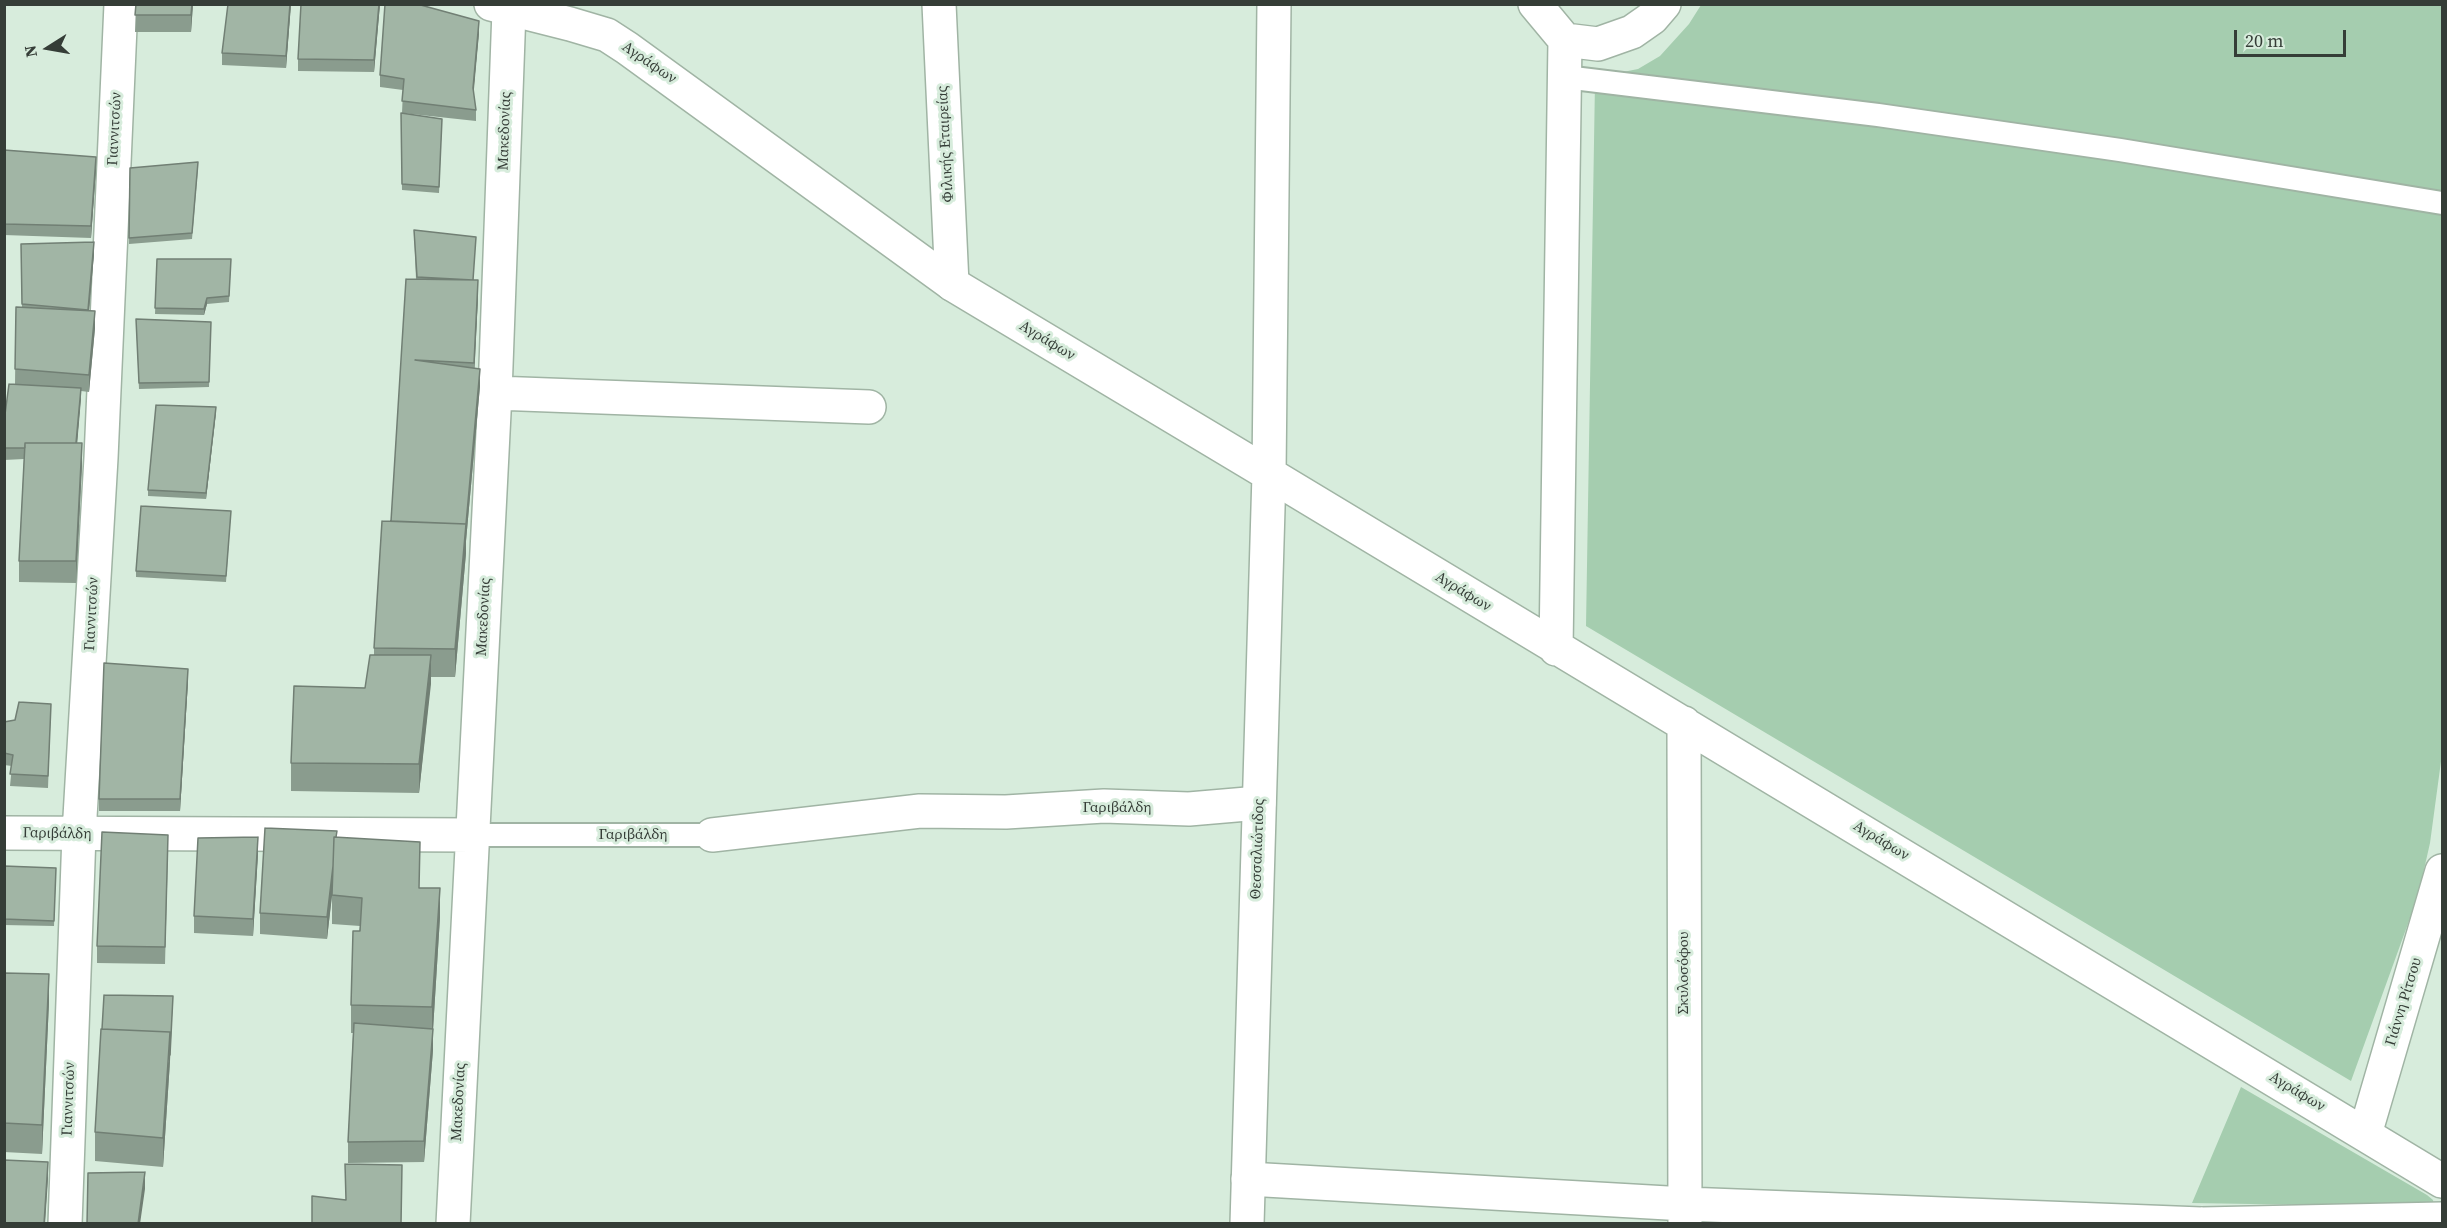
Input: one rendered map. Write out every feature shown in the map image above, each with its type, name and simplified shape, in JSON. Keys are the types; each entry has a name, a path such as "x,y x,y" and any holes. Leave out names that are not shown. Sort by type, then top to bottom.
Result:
{"street":[{"name":"Γιαννιτσών","path":"65,1224 79,834 102,447 121,4"},
{"name":"Φιλικής Εταιρείας","path":"939,4 952,284"},
{"name":"Θεσσαλιώτιδος","path":"1247,1224 1269,474 1274,4"},
{"path":"1535,4 1565,40 1556,649"},
{"path":"1565,40 1598,44 1615,39 1644,24 1664,4"},
{"name":"Αγράφων","path":"508,7 597,32 627,48 952,284 2442,1181"},
{"name":"Μακεδονίας","path":"453,1224 495,393 508,7"},
{"path":"495,393 869,407"},
{"name":"Σκυλοσόφου","path":"1684,723 1685,1214"},
{"name":"Γαριβάλδη","path":"712,835 921,811 1006,812 1104,806 1189,809 1259,803"},
{"name":"Γαριβάλδη","path":"4,833 473,834"},
{"name":"Γιάννη Ρίτσου","path":"2365,1134 2442,871"},
{"path":"1248,1179 1685,1214 2201,1224 2442,1219"}],"lane":[{"path":"1565,77 1878,116 2086,145 2442,203"},
{"name":"Γαριβάλδη","path":"473,834 712,835"}],"green space":[{"path":"1701,5 2442,5 2442,754 2430,843 2418,896 2351,1081 1586,626 1595,82 1613,74 1638,69 1660,56 1689,24"},
{"path":"2241,1087 2427,1195 2433,1200 2434,1205 2428,1207 2192,1203"}],"building":[{"path":"136,4 192,4 191,15 135,15"},
{"path":"228,4 290,4 286,56 222,53"},
{"path":"301,4 379,4 374,60 298,59"},
{"path":"385,4 417,4 479,21 473,88 476,110 402,101 404,79 380,75"},
{"path":"401,113 442,119 439,187 402,184"},
{"path":"4,150 96,157 91,226 4,224"},
{"path":"198,162 192,233 129,238 130,168"},
{"path":"414,230 476,237 473,280 417,277"},
{"path":"94,242 88,310 22,304 21,244"},
{"path":"157,259 231,259 229,296 207,298 204,309 155,308"},
{"path":"406,279 478,280 474,363 415,360 480,369 466,524 391,521"},
{"path":"16,307 95,311 89,375 15,369"},
{"path":"136,319 211,322 209,382 139,383"},
{"path":"9,384 81,388 76,443 25,443 25,448 4,448 4,422"},
{"path":"156,405 216,407 206,493 148,490"},
{"path":"25,443 82,443 76,561 19,561"},
{"path":"141,506 231,511 226,576 136,571"},
{"path":"382,521 466,524 455,649 374,648"},
{"path":"370,655 431,655 419,764 291,763 294,686 365,688"},
{"path":"104,663 188,669 180,799 99,799"},
{"path":"19,702 51,704 48,776 10,774 13,755 4,753 4,722 15,720"},
{"path":"265,828 337,831 334,837 327,917 260,913"},
{"path":"102,832 168,835 165,947 97,946"},
{"path":"258,837 253,919 194,916 198,838"},
{"path":"334,837 420,842 419,888 440,888 432,1007 351,1005 353,931 360,931 362,898 332,895"},
{"path":"4,866 56,868 54,921 4,919"},
{"path":"4,973 49,974 42,1125 4,1123"},
{"path":"104,995 173,996 170,1055 170,1032 102,1029"},
{"path":"354,1023 433,1029 424,1141 348,1142"},
{"path":"101,1029 170,1032 163,1138 95,1132"},
{"path":"4,1160 48,1162 44,1224 4,1224"},
{"path":"345,1164 402,1165 401,1224 312,1224 312,1196 346,1200"},
{"path":"145,1172 138,1224 87,1224 88,1173"}]}
